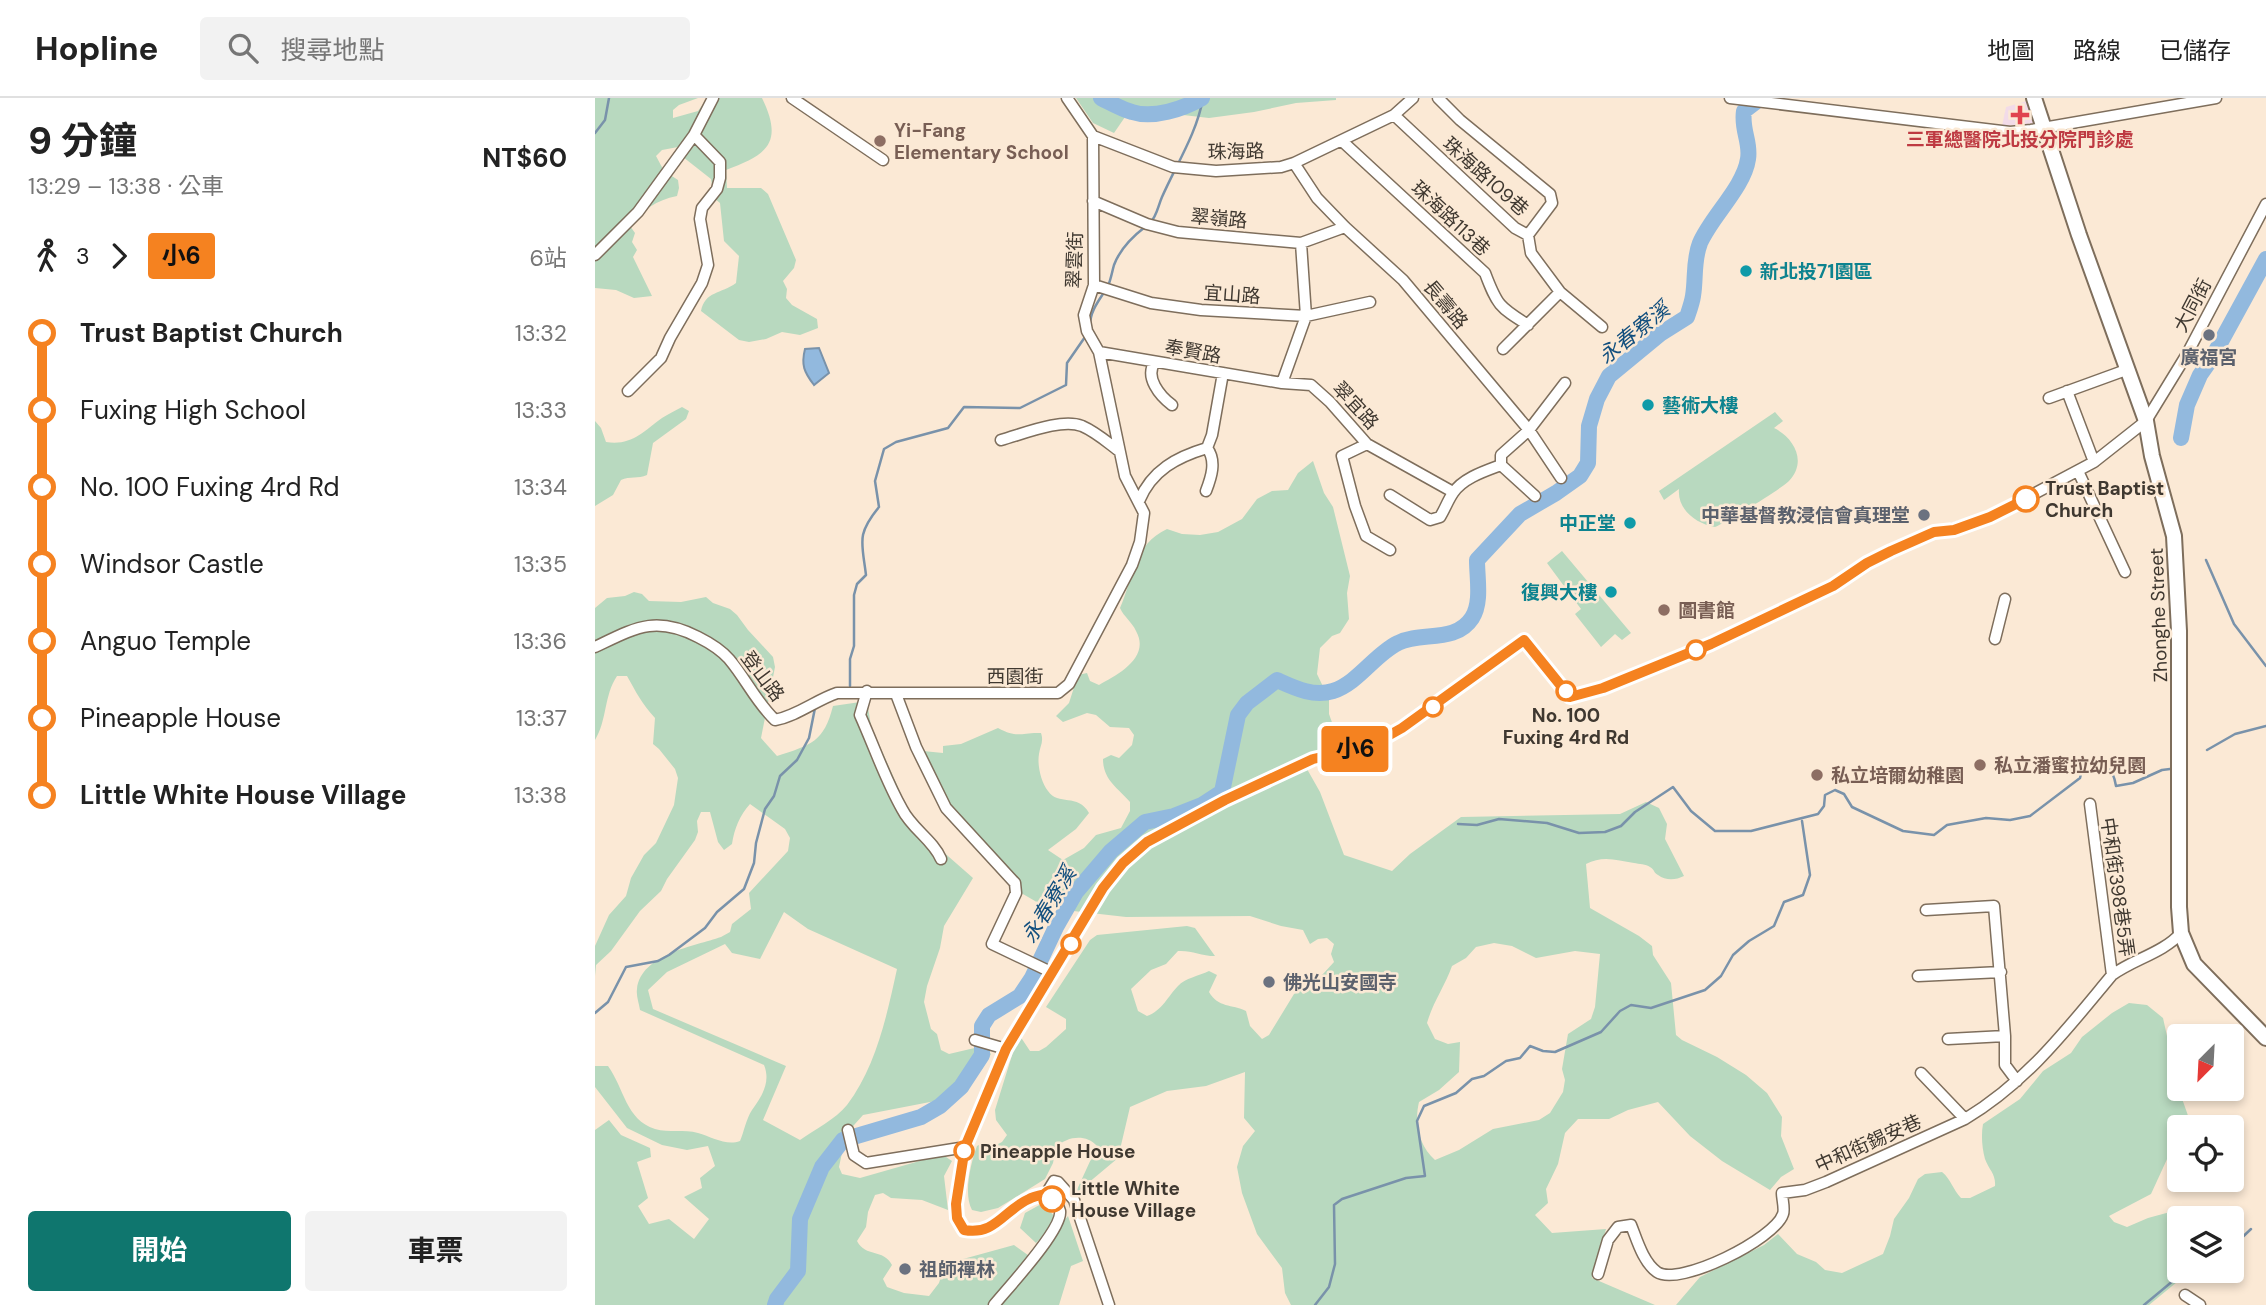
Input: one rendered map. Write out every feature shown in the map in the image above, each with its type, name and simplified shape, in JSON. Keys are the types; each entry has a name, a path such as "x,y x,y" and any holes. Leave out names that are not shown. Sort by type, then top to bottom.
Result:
{"street":[{"path":"595,255 638,212 694,135 713,98"},
{"path":"792,98 883,160"},
{"path":"1066,98 1093,136"},
{"name":"珠海路","path":"1093,136 1173,167 1216,171 1281,167 1394,115 1413,98"},
{"path":"1438,98 1460,120 1550,194 1552,203 1528,235"},
{"path":"1730,98 2010,132 2215,98"},
{"name":"Zhonghe Street","path":"2033,98 2146,421 2176,551 2181,933 2194,964 2266,1038"},
{"name":"珠海路109巷","path":"1394,115 1515,228 1528,235 1531,253 1560,292 1602,327"},
{"path":"628,391 661,358 702,283 708,265 700,219 702,208 717,189 720,162 694,135"},
{"name":"翠雲街","path":"1093,136 1094,285 1084,315 1087,331 1099,352 1125,476 1139,500"},
{"name":"珠海路113巷","path":"1342,141 1485,273 1495,300 1528,325"},
{"name":"長壽路","path":"1294,163 1317,198 1403,280 1529,430 1561,478"},
{"name":"翠嶺路","path":"1093,201 1147,225 1178,232 1301,243 1345,227"},
{"name":"大同街","path":"2146,421 2186,354 2266,204"},
{"path":"1282,383 1306,316 1301,243"},
{"name":"宜山路","path":"1094,285 1151,303 1201,310 1306,316 1370,302"},
{"path":"1503,349 1560,292"},
{"name":"奉賢路","path":"1099,352 1282,383"},
{"path":"1155,362 1150,371 1151,377 1162,397 1172,405"},
{"path":"2049,398 2126,370"},
{"path":"1207,448 1212,435 1223,373"},
{"name":"翠宜路","path":"1282,383 1311,385 1330,401 1367,444 1453,492"},
{"path":"1535,496 1501,465 1501,455 1529,430 1565,383"},
{"path":"2067,391 2094,462"},
{"path":"1108,1305 1073,1200 1058,1182 1053,1181 1046,1194 1028,1199 988,1228 976,1232 964,1230 957,1218 956,1204 965,1147 1006,1049 1103,888 1123,863 1147,842 1225,800 1313,759 1370,746 1402,728 1524,640 1570,697 1603,688 1711,644 1796,604 1833,586 1867,563 1901,546 1934,532 1954,530 1990,517 2094,462 2146,421"},
{"path":"1001,440 1064,423 1075,424 1093,431 1119,451"},
{"path":"1367,444 1342,456 1366,536 1390,550"},
{"path":"1206,491 1213,463 1207,448"},
{"path":"1139,500 1154,475 1179,457 1207,448"},
{"path":"1390,495 1430,520 1440,517 1453,492 1478,474 1501,465"},
{"path":"2078,471 2125,572"},
{"name":"西園街","path":"867,691 896,694 1058,694 1069,684 1132,565 1140,542 1144,513 1139,500"},
{"path":"1995,639 2005,599"},
{"name":"登山路","path":"595,647 635,628 655,624 677,627 726,656 775,720 786,718 816,700 837,693 867,691"},
{"path":"867,691 860,715 891,786 902,810 913,826 936,847 941,859"},
{"path":"896,694 916,747 946,808 1011,878 1016,888 992,944 1053,973"},
{"name":"中和街398巷5弄","path":"2089,804 2112,975"},
{"path":"1926,910 1994,906 2001,972 2005,1065 2017,1081"},
{"name":"中和街錫安巷","path":"1598,1274 1608,1240 1618,1227 1632,1225 1640,1250 1654,1271 1664,1276 1675,1276 1699,1269 1771,1232 1783,1214 1782,1193 1805,1190 1826,1182 1965,1119 1985,1107 2041,1060 2112,975 2123,966 2172,943 2181,933"},
{"path":"1918,976 2001,972"},
{"path":"1948,1039 2005,1036"},
{"path":"975,1040 1006,1049"},
{"path":"1921,1073 1965,1119"},
{"path":"849,1130 853,1152 860,1160 876,1163 965,1147"},
{"path":"994,1305 1056,1229 1060,1210 1055,1201 1046,1194"},
{"path":"2185,1295 2200,1305"}],"shaded area":[{"name":"三軍總醫院北投分院門診處","path":"2031,100 2038,123 2002,126 2006,107"}],"green space":[{"path":"595,98 698,98 679,105 673,110 673,118 698,111 704,103 713,98 762,98 771,126 768,145 752,159 726,170 727,188 761,188 768,194 796,260 794,268 783,281 787,289 786,298 792,305 817,319 818,328 800,335 782,332 749,342 739,340 701,311 710,296 736,283 739,256 724,241 720,203 714,198 711,179 683,157 678,147 662,150 656,156 664,171 678,180 677,196 650,206 630,226 635,233 632,242 637,250 633,257 652,296 634,298 616,290 595,288"},
{"path":"1076,98 1336,100 1296,103 1209,118 1157,112 1125,117 1114,133 1093,123"},
{"path":"682,407 689,411 686,419 653,443 647,475 621,480 613,495 595,506 595,421 606,442 623,442 636,437"},
{"path":"1775,412 1783,421 1774,428 1792,443 1798,458 1795,473 1784,485 1715,527 1701,523 1689,515 1681,503 1679,489 1664,500 1659,491"},
{"path":"1313,461 1324,493 1333,507 1350,576 1347,593 1349,619 1340,633 1332,636 1320,648 1317,674 1329,699 1329,714 1344,756 1307,769 1320,792 1344,855 1392,871 1410,854 1461,817 1620,814 1646,802 1659,808 1667,824 1665,839 1684,876 1668,879 1644,865 1610,859 1592,861 1586,864 1590,908 1652,946 1653,955 1671,983 1676,1035 1746,1075 1767,1093 1782,1117 1781,1136 1794,1169 1781,1177 1770,1190 1722,1161 1690,1136 1658,1102 1628,1110 1609,1119 1578,1119 1565,1133 1558,1164 1546,1189 1548,1203 1535,1215 1552,1233 1606,1229 1592,1278 1655,1305 1291,1305 1285,1293 1282,1268 1257,1234 1242,1193 1237,1167 1243,1146 1255,1131 1244,1118 1245,1072 1206,1086 1167,1091 1130,1107 1118,1158 1075,1194 1097,1146 1082,1138 1071,1139 1056,1147 1053,1163 1045,1179 998,1208 981,1212 972,1210 968,1187 977,1146 984,1142 988,1149 1002,1142 1007,1135 996,1120 995,1110 1013,1052 1013,1041 1020,1036 1030,1051 1039,1051 1066,1029 1066,1019 1046,1007 1090,940 1097,935 1187,926 1195,928 1215,956 1178,951 1166,964 1151,970 1131,989 1138,1011 1147,1016 1152,1014 1181,983 1209,971 1217,975 1209,992 1217,1001 1246,1011 1250,1026 1262,1039 1269,1035 1294,994 1323,974 1334,962 1331,954 1334,944 1327,938 1310,944 1303,930 1250,916 1126,917 1047,908 1011,887 941,810 913,750 943,753 943,746 961,744 998,728 1015,734 1041,733 1039,763 1046,787 1052,795 1079,803 1089,813 1076,829 1048,850 1063,860 1084,848 1096,835 1121,828 1130,811 1130,802 1108,778 1103,759 1111,755 1119,758 1132,745 1134,735 1129,728 1110,727 1096,715 1087,713 1063,722 1056,716 1069,703 1078,675 1087,673 1090,681 1099,685 1123,671 1136,657 1139,641 1134,628 1120,608 1136,563 1147,544 1167,529 1182,534 1218,532 1242,519 1257,499 1272,491 1288,490 1298,473","holes":["1494,943 1512,946 1536,958 1575,951 1600,954 1595,1007 1591,1019 1568,1034 1562,1069 1565,1080 1563,1092 1550,1113 1539,1120 1493,1129 1459,1150 1435,1160 1425,1148 1419,1134 1419,1102 1439,1090 1459,1072 1460,1042 1448,1044 1435,1039 1427,1023 1452,966 1466,958 1476,947"]},
{"path":"1562,551 1631,633 1622,640 1615,634 1601,647 1575,614 1581,609 1547,563"},
{"path":"634,592 642,594 649,601 681,602 706,597 737,615 773,657 775,667 761,738 777,756 799,749 820,735 833,706 867,701 871,726 916,828 973,878 944,926 940,948 927,986 924,1002 931,1029 937,1034 941,1050 949,1054 983,1046 991,1054 982,1069 973,1075 968,1091 961,1096 863,1115 846,1134 839,1167 842,1174 860,1178 937,1156 952,1161 944,1176 948,1210 922,1200 891,1198 883,1193 875,1195 868,1212 866,1227 857,1241 865,1250 884,1256 892,1265 883,1279 887,1287 904,1293 929,1296 939,1283 945,1264 1014,1245 1032,1258 1068,1216 1083,1261 1071,1266 1059,1305 595,1305 595,1130 609,1120 621,1135 650,1148 651,1157 637,1162 648,1198 638,1206 649,1224 669,1219 694,1239 709,1219 684,1197 702,1188 700,1178 715,1166 708,1146 687,1150 662,1145 627,1128 595,1087 595,1066 608,1066 632,1111 645,1125 660,1130 693,1132 724,1142 740,1141 750,1114 764,1089 764,1065 640,1010 637,989 648,967 658,960 730,932 732,924 751,909 749,893 788,851 790,838 785,829 750,804 738,822 732,844 724,850 718,842 710,812 701,812 695,840 661,891 640,911 611,951 596,965 595,976 595,946 609,915 626,896 631,878 644,855 656,843 674,805 678,778 675,769 653,744 655,718 627,676 617,676 613,683 602,725 595,740 595,608 607,598","holes":["784,912 808,929 897,969 879,1040 857,1090 837,1115 800,1140 763,1120 786,1066 653,1009 648,990 667,972 725,944 732,953 760,959"]},
{"path":"2129,1003 2147,1005 2163,1018 2167,1036 2167,1101 2183,1101 2188,1115 2167,1115 2167,1159 2151,1194 2109,1216 2114,1222 2127,1227 2167,1213 2167,1283 2176,1283 2149,1305 1676,1305 1700,1277 1764,1245 1778,1234 1797,1254 1816,1262 1825,1270 1842,1273 1883,1254 1894,1219 1918,1179 1925,1174 1942,1172 1961,1198 1970,1198 1995,1186 1984,1155 1983,1124 2020,1099 2043,1071 2071,1053 2082,1037"},
{"path":"1043,1203 1054,1216 1051,1227 1036,1243 1020,1228 1025,1213"}],"water":[{"path":"819,348 829,373 814,385 804,368 803,360 805,349"}],"waterway":[{"path":"595,133 605,120 609,98"},
{"path":"1101,98 1140,114 1158,114 1202,98"},
{"path":"1150,223 1191,136 1203,98"},
{"name":"永春寮溪","path":"775,1305 798,1271 800,1219 822,1167 843,1140 921,1117 940,1106 961,1087 982,1055 982,1026 989,1015 1020,996 1076,892 1111,851 1145,822 1174,816 1202,805 1222,792 1238,715 1247,703 1277,680 1311,692 1333,691 1350,682 1398,643 1457,631 1472,618 1478,598 1477,560 1520,514 1580,476 1588,463 1589,426 1597,399 1609,376 1660,334 1687,317 1693,299 1696,256 1700,243 1745,170 1749,153 1744,111 1761,98"},
{"path":"1090,325 1094,309 1108,286 1120,254 1131,239 1145,227"},
{"path":"2181,438 2187,405 2200,375 2266,259"},
{"path":"850,686 850,659 854,646 854,595 857,584 866,575 862,539 867,525 879,507 875,481 884,449 896,442 948,428 964,407 1020,408 1066,385 1067,363 1085,337"},
{"path":"2206,560 2234,624 2266,666"},
{"path":"595,1013 608,1002 626,967 658,961 669,955 705,928 717,912 744,889 754,863 765,809 774,796 780,776 797,760 809,738 815,708"},
{"path":"2207,750 2235,734 2266,726"},
{"path":"1458,824 1477,825 1499,819 1547,823 1579,833 1605,832 1621,826 1635,812 1673,787 1691,811 1715,831 1751,831 1818,814 1824,806 1825,795 1835,790 1844,794 1852,807 1903,831 1934,835 1947,825 1986,818 2010,820 2030,816 2080,778 2083,766 2090,762 2106,764 2116,786 2133,783 2170,769"},
{"path":"1315,1305 1329,1287 1335,1264 1334,1205 1342,1199 1406,1178 1425,1176 1417,1121 1424,1106 1456,1093 1472,1079 1484,1076 1506,1061 1520,1058 1530,1046 1555,1052 1601,1032 1620,1011 1631,1005 1651,1008 1705,990 1721,976 1733,955 1749,941 1774,926 1784,902 1803,895 1810,875 1802,821"},
{"path":"2244,1236 2251,1229"},
{"path":"2144,1305 2170,1283"}],"bus line":[{"name":"小6","path":"1052,1199 1046,1194 1028,1199 988,1228 976,1232 964,1230 957,1218 956,1204 965,1147 1013,1034 1103,888 1123,863 1147,842 1225,800 1313,759 1370,746 1402,728 1488,669 1524,640 1570,697 1603,688 1711,644 1833,586 1867,563 1891,551 1934,532 1954,530 1990,517 2026,499"}],"place":[{"name":"三軍總醫院北投分院門診處","path":"2020,115"},
{"name":"Yi-Fang Elementary School","path":"880,141"},
{"name":"新北投71園區","path":"1746,271"},
{"name":"廣福宮","path":"2209,335"},
{"name":"藝術大樓","path":"1648,405"},
{"name":"Trust Baptist Church","path":"2026,499"},
{"name":"中華基督教浸信會真理堂","path":"1924,515"},
{"name":"中正堂","path":"1630,523"},
{"name":"復興大樓","path":"1611,592"},
{"name":"圖書館","path":"1664,610"},
{"name":"No. 100 Fuxing 4rd Rd","path":"1566,691"},
{"name":"私立潘蜜拉幼兒園","path":"1980,765"},
{"name":"私立培爾幼稚園","path":"1817,775"},
{"name":"佛光山安國寺","path":"1269,982"},
{"name":"Pineapple House","path":"964,1151"},
{"name":"Little White House Village","path":"1052,1199"},
{"name":"祖師禪林","path":"905,1269"}]}
